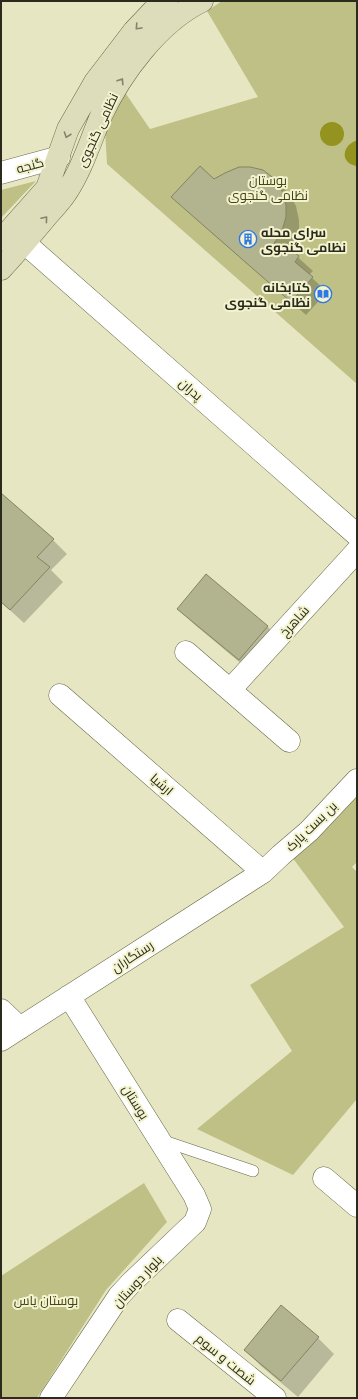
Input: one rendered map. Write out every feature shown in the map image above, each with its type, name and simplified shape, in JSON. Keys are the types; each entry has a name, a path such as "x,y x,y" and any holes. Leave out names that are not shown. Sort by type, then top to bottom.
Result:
{"street":[{"name":"نظامی گنجوی","path":"1,269 12,238 47,188 68,129 95,82 134,31 158,10 194,5 202,1"},
{"name":"نظامی گنجوی","path":"12,238 66,194 84,159 114,91 131,65 150,42 158,10"},
{"path":"59,157 84,159"},
{"name":"گنجه","path":"1,173 59,157"},
{"name":"پدران","path":"12,238 357,535"},
{"name":"شاهرخ","path":"230,690 357,551"},
{"path":"186,652 289,741"},
{"name":"ارشیا","path":"60,695 263,872"},
{"name":"بن بست پارک","path":"263,872 310,831 357,780"},
{"name":"رستگاران","path":"1,1040 263,872"},
{"name":"بوستان","path":"69,996 194,1195 200,1209"},
{"path":"1,1010 20,1028"},
{"path":"324,1178 357,1206"},
{"name":"بلوار دوستان","path":"51,1398 119,1296 195,1222 200,1209"},
{"name":"شصت و سوم","path":"178,1320 274,1398"}],"lane":[{"path":"159,1139 253,1171"}],"green space":[{"name":"بوستان نظامی گنجوی","path":"222,1 357,1 357,384 107,164 105,130 124,91 150,129 258,97 207,11"},
{"path":"36,181 1,218 1,190"},
{"path":"357,787 357,862 352,867 357,872 357,1099 293,1175 197,1129 292,1051 250,985 344,927 292,857"},
{"name":"بوستان یاس","path":"144,1183 167,1222 106,1290 37,1398 1,1398 1,1276"}],"shaded area":[{"path":"332,122 341,125 344,134 341,143 332,146 323,143 320,134 323,125"},
{"path":"357,141 357,166 348,162 345,155 347,147"}],"building":[{"name":"سرای محله نظامی گنجوی","path":"200,166 214,179 239,167 250,167 263,170 276,180 282,191 286,205 286,217 281,234 274,243 286,254 290,249 299,256 295,262 313,277 291,302 171,197"},
{"path":"1,493 54,539 37,557 50,567 10,610 1,602"},
{"path":"206,574 268,626 239,660 177,609"},
{"path":"281,1305 319,1337 281,1381 244,1350"}],"place":[{"name":"سرای محله نظامی گنجوی","path":"248,239"},
{"name":"كتابخانه نظامی گنجوی","path":"323,294"}]}
